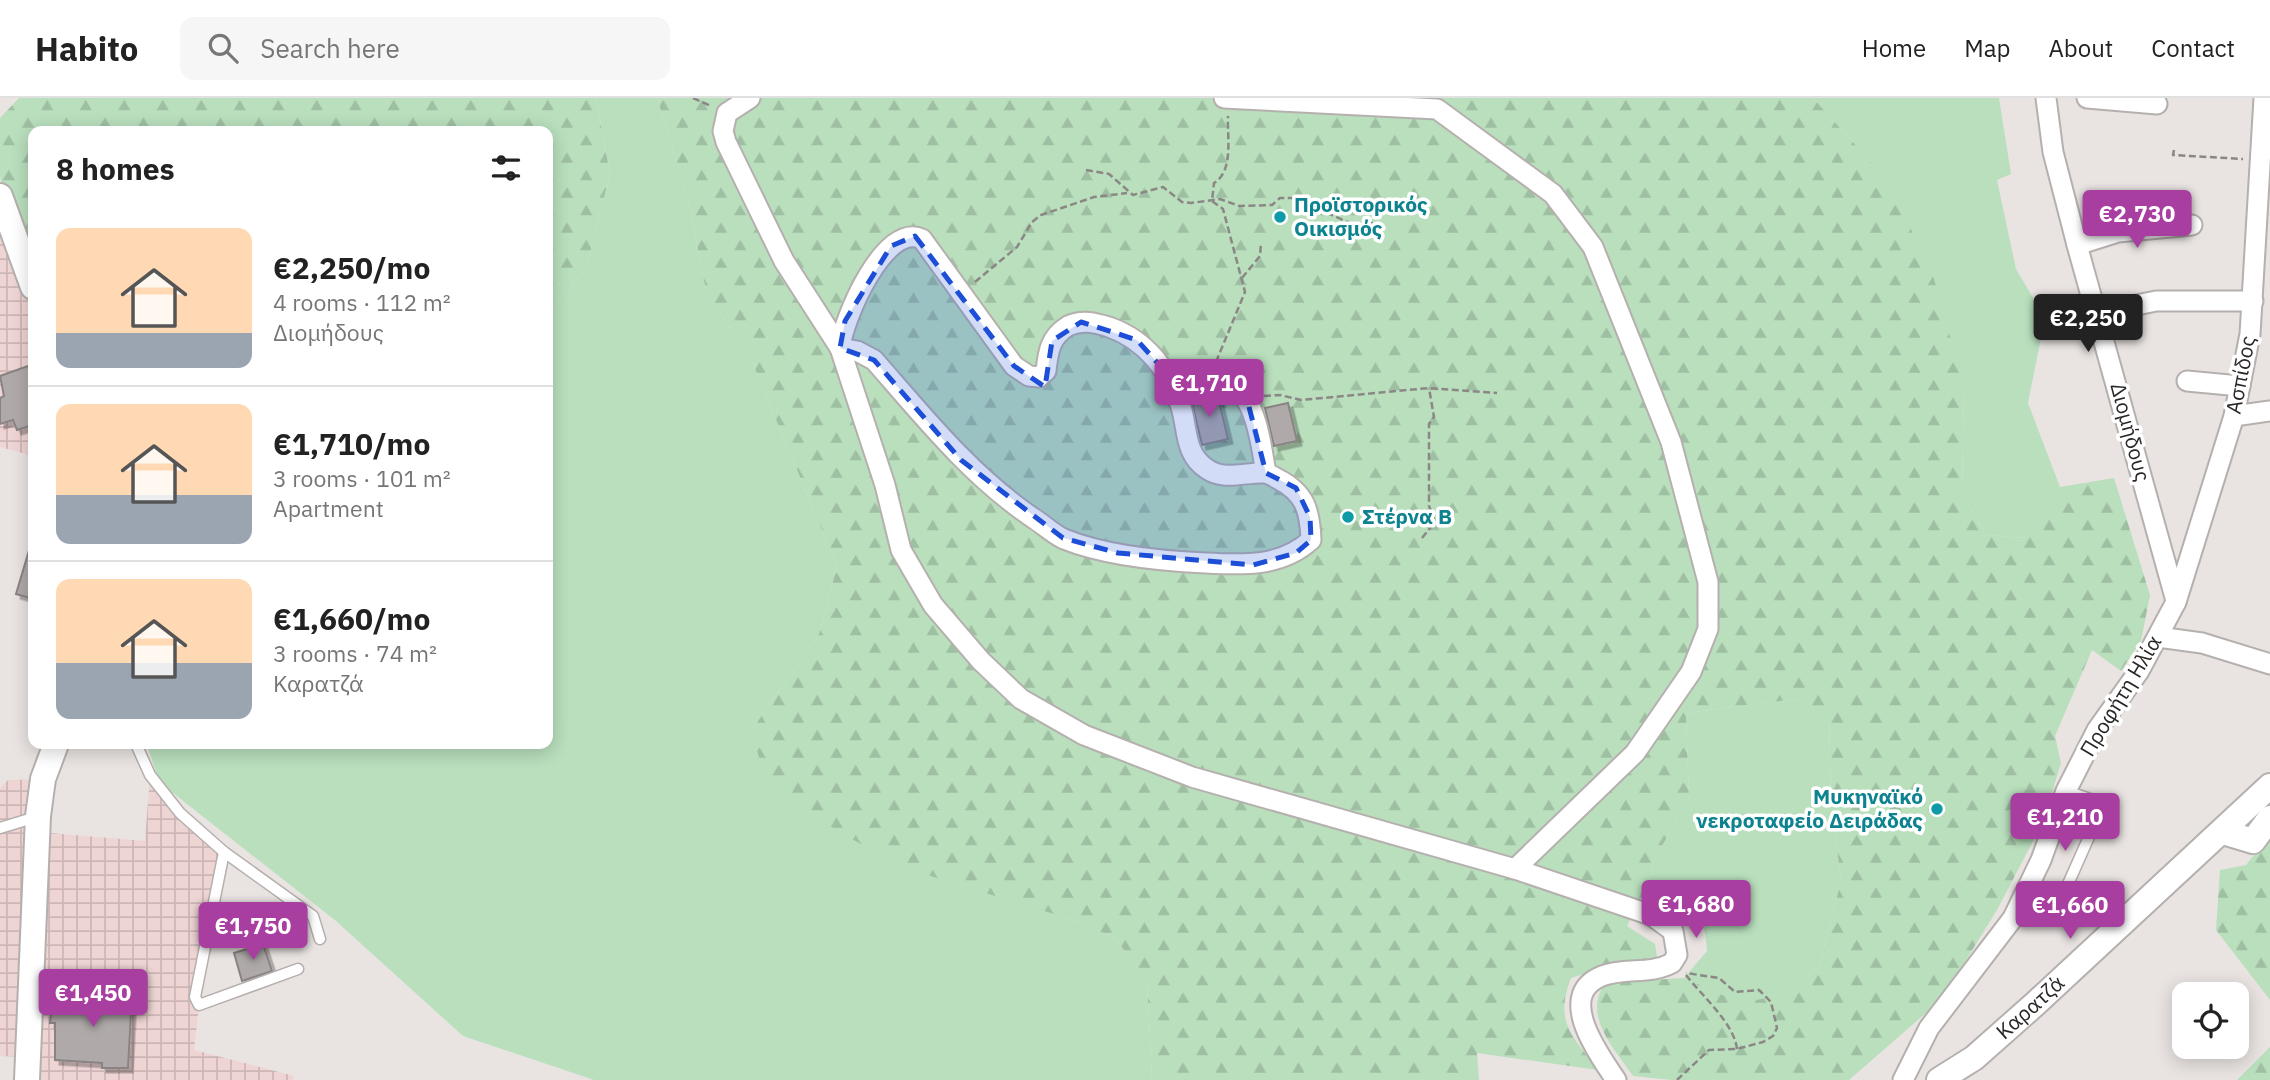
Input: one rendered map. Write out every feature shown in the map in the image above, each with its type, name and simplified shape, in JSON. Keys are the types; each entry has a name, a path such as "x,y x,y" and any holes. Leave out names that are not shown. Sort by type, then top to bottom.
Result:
{"street":[{"path":"750,98 727,113 723,131 726,142 784,261 840,348 886,485 901,550 933,605 981,661 1021,699 1084,735 1192,777 1515,869 1663,921 1673,931 1678,968 1602,976 1586,989 1582,1005 1584,1027 1616,1080"},
{"path":"1226,98 1437,109 1553,194 1593,247 1671,442 1708,582 1708,629 1691,672 1635,753 1515,869"},
{"name":"Διομήδους","path":"2046,98 2053,152 2176,602"},
{"path":"2087,98 2157,104"},
{"name":"Ασπίδος","path":"2176,602 2234,416 2240,386 2253,301 2264,98"},
{"path":"0,196 28,272"},
{"path":"2077,245 2118,232 2192,225"},
{"path":"908,236 922,239 1014,366 1029,376 1039,377 1046,371 1052,341 1069,326 1081,321 1095,323 1137,340 1170,377 1182,409 1187,444 1207,469 1237,477 1266,473 1296,488 1310,517 1311,540 1296,553 1253,565 1191,562 1118,553 1063,538 1014,505 961,460 874,360 857,351 840,348 845,321 865,282 899,239 908,236"},
{"path":"2098,313 2156,301 2253,301"},
{"path":"1170,377 1192,382 1214,379 1233,383 1247,399 1258,433 1266,473"},
{"path":"2188,382 2240,386"},
{"path":"2234,416 2270,411"},
{"name":"Προφήτη Ηλία","path":"1903,1080 1929,1028 2013,918 2041,860 2066,791 2097,730 2158,638 2176,602"},
{"path":"2158,638 2202,643 2270,664"},
{"path":"27,1080 38,816 43,779 54,749"},
{"name":"Καρατζά","path":"1939,1080 1974,1058 2025,1013 2270,786"},
{"path":"2223,832 2253,841 2270,818"}],"lane":[{"path":"138,749 150,775 180,813 224,852 313,916 320,939"},
{"path":"2057,909 2100,812 2096,801 2066,791"},
{"path":"0,828 38,816"},
{"path":"224,852 195,997 199,1005 298,969"}],"path":[{"path":"1212,201 1214,183 1223,178 1227,169 1226,98"},
{"path":"2174,150 2173,155 2260,160"},
{"path":"1086,170 1109,174 1127,193 1133,195 1163,187 1182,202 1220,199 1239,206 1272,205 1280,198 1294,198 1352,223 1376,223"},
{"path":"962,294 1017,247 1032,222 1041,215 1070,203 1127,193"},
{"path":"1212,201 1223,209 1244,300 1216,362 1214,379"},
{"path":"1241,278 1260,256 1261,243"},
{"path":"1247,399 1280,395 1301,400 1429,388 1497,393"},
{"path":"1422,538 1435,522 1429,506 1429,424 1434,417 1429,388"},
{"path":"1677,1080 1709,1050 1737,1049 1763,1042 1773,1036 1777,1028 1771,1002 1759,989 1735,992 1719,978 1678,968"},
{"path":"1678,968 1729,1029 1736,1040 1737,1049"}],"highlighted area":[{"path":"915,236 1014,366 1045,387 1052,341 1081,322 1137,340 1170,377 1233,383 1247,399 1266,473 1296,488 1310,517 1311,540 1296,553 1253,565 1118,553 1063,538 961,460 874,360 840,348 845,321 891,246"}],"shaded area":[{"path":"0,196 28,273 28,455 0,447"},
{"path":"150,775 224,852 195,997 199,1005 194,1050 294,1076 293,1080 27,1080 28,1057 0,1056 0,788 8,780 43,779 38,832 145,841"}],"green space":[{"path":"19,98 596,98 610,174 586,269 553,308 553,126 28,126 28,254 6,207 0,175 0,118"},
{"path":"596,98 657,98 688,198 706,291 753,364 837,566 819,634 751,731 1067,918 1115,938 1147,981 1152,1080 594,1080 463,1036 336,921 159,782 149,749 553,749 553,308 586,269 610,174"},
{"path":"657,98 1813,98 1889,182 1934,279 1964,386 1962,492 1985,535 2028,538 2060,487 2114,478 2150,595 2141,641 2121,671 2092,650 2055,736 2061,763 2043,822 1997,910 1942,999 1849,1080 1672,1080 1633,1076 1611,1045 1597,1011 1602,988 1615,982 1684,978 1740,1003 1783,995 1819,967 1841,881 1831,802 1829,717 1795,699 1686,713 1689,797 1656,857 1646,888 1627,926 1655,944 1657,957 1648,966 1600,969 1571,978 1566,993 1564,1006 1568,1028 1598,1070 1477,1053 1479,1080 1152,1080 1147,981 1115,938 1067,918 898,866 769,790 751,731 819,634 837,566 753,364 706,291 688,198"},
{"path":"1813,98 1999,98 2011,174 1997,180 2016,269 2045,318 2028,403 2060,487 2028,538 1985,535 1962,492 1964,386 1889,182"},
{"path":"1795,699 1829,716 1831,802 1841,881 1819,967 1783,995 1740,1004 1684,978 1707,951 1702,923 1698,914 1683,902 1646,888 1656,857 1689,797 1686,713"},
{"path":"2270,835 2270,1000 2216,930 2220,870 2246,865"},
{"path":"2270,1047 2270,1080 2237,1080"}],"building":[{"path":"28,366 28,427 17,430 13,420 0,424 0,398 4,396 0,376"},
{"path":"1217,393 1228,439 1202,445 1191,398"},
{"path":"1288,403 1297,441 1274,446 1265,408"},
{"path":"28,554 28,598 16,594"},
{"path":"263,944 272,971 242,981 234,953"},
{"path":"78,992 132,994 128,1068 102,1068 102,1063 55,1060 55,1023 50,1023 53,997 77,1000"}],"place":[{"name":"Προϊστορικός Οικισμός","path":"1280,217"},
{"name":"Στέρνα Β","path":"1348,517"},
{"name":"Μυκηναϊκό νεκροταφείο Δειράδας","path":"1937,809"}]}
